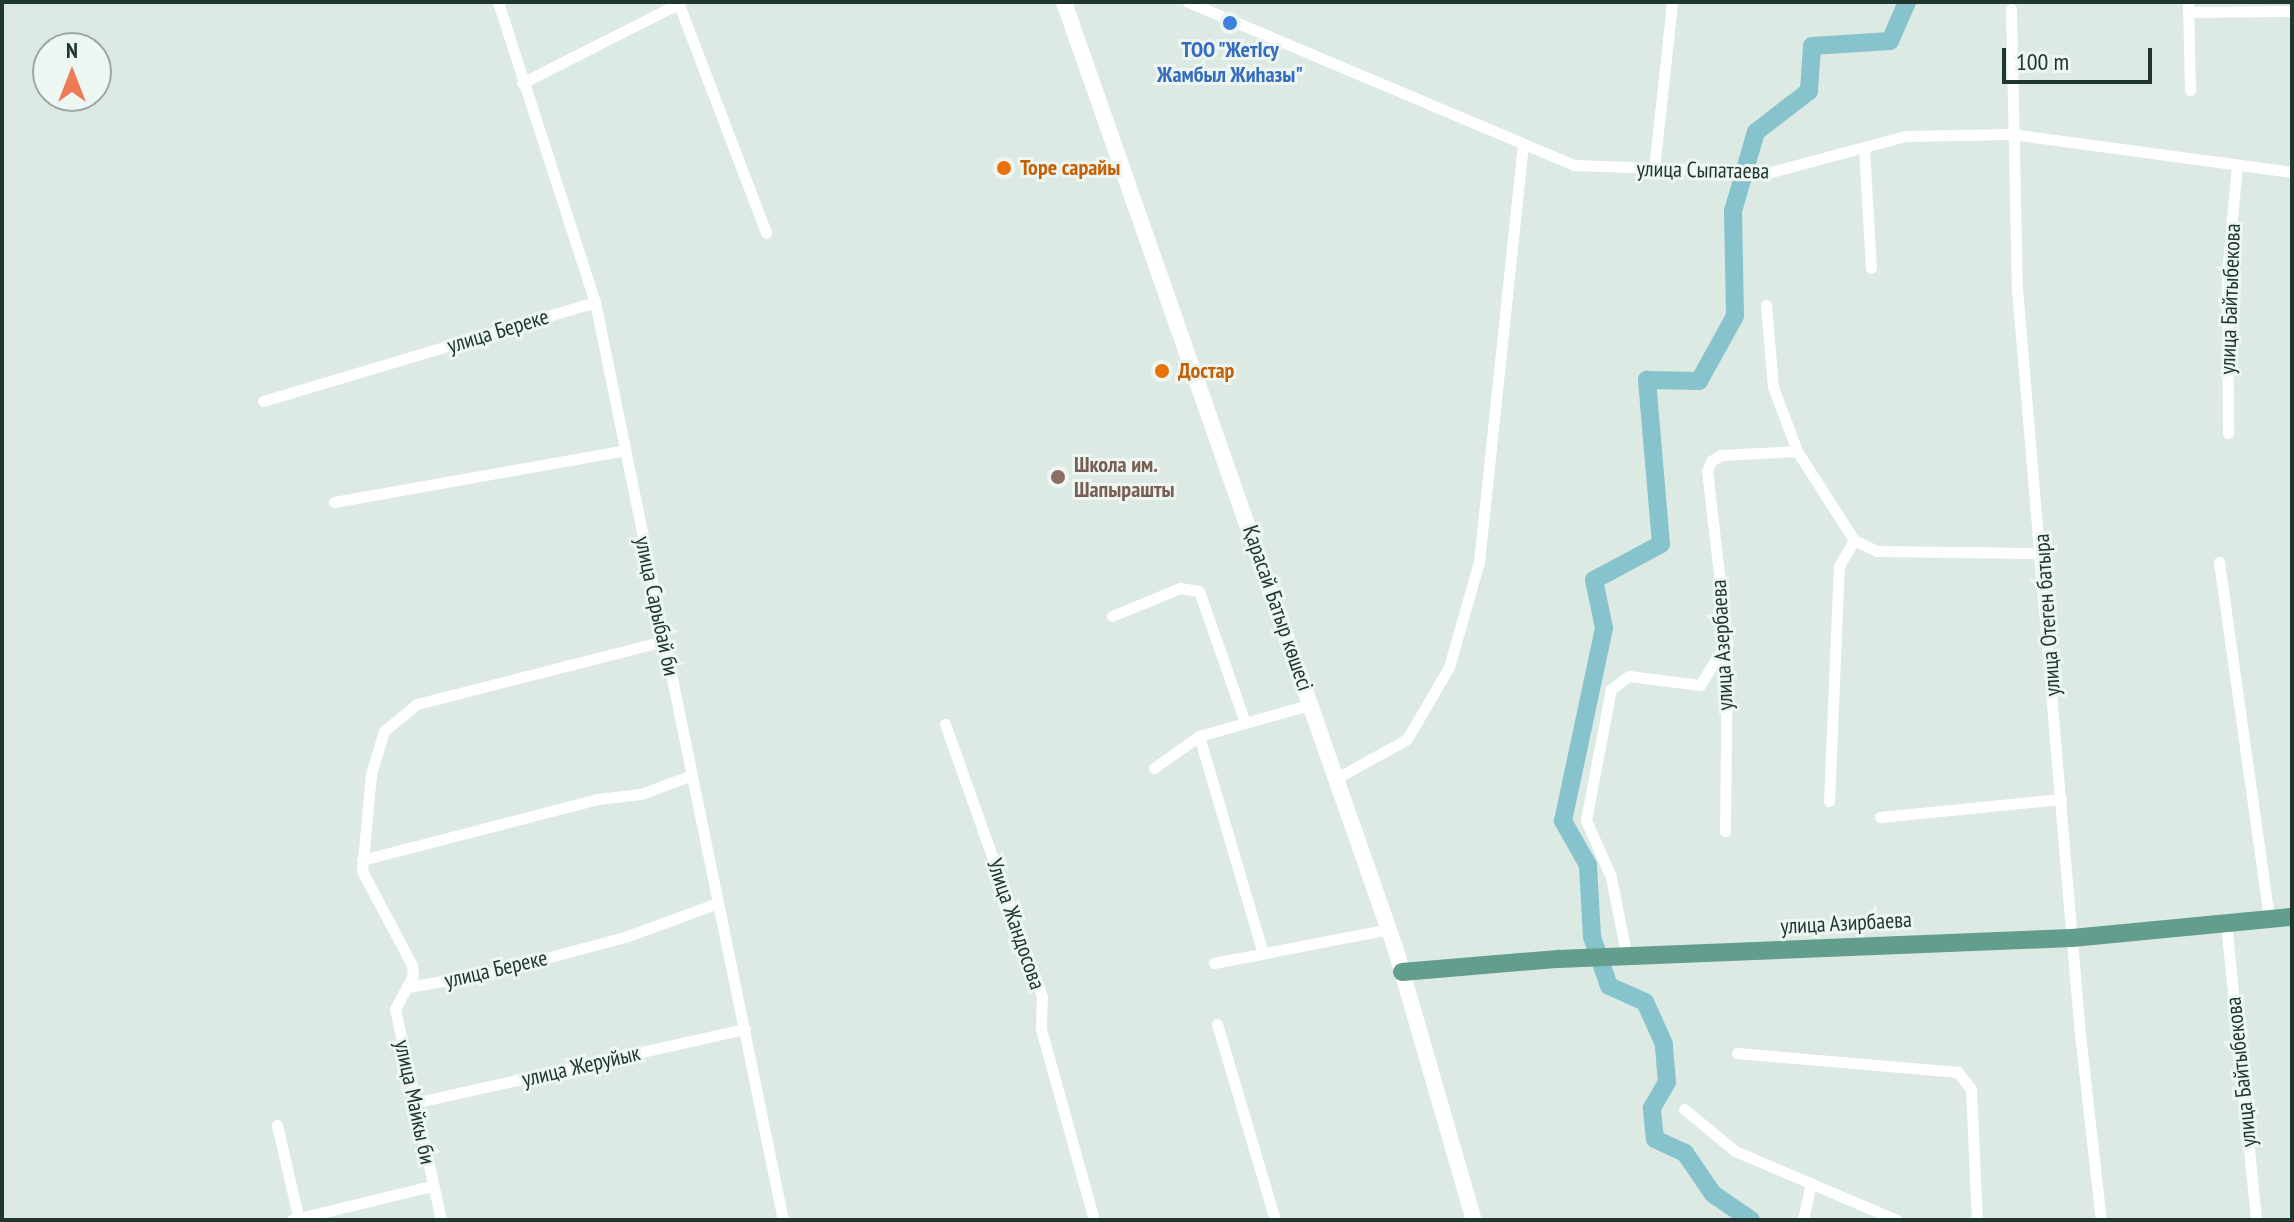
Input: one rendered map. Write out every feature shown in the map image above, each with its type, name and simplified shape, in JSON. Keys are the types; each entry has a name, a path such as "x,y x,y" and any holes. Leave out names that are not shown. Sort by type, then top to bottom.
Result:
{"main road":[{"name":"Қарасай Батыр көшесі","path":"1064,2 1389,929 1474,1220"},
{"name":"улица Азирбаева","path":"1402,972 1558,959 2072,938 2292,917"}],"street":[{"name":"улица Сарыбай би","path":"498,2 595,302 783,1220"},
{"name":"улица Сыпатаева","path":"1188,2 1574,165 1757,173 1928,133 2011,134 2292,172"},
{"path":"522,83 678,3 766,233"},
{"path":"1654,169 1667,5"},
{"path":"2190,90 2188,7 2292,11"},
{"name":"улица Отеген батыра","path":"2011,9 2011,134 2017,289 2043,553 2072,938 2101,1220"},
{"path":"1337,778 1407,739 1449,667 1479,562 1523,144"},
{"path":"1864,148 1871,268"},
{"name":"улица Байтыбекова","path":"2228,433 2227,274 2237,164"},
{"name":"улица Береке","path":"263,401 595,302"},
{"path":"1766,305 1773,387 1797,451 1854,540 1877,551 2043,553"},
{"path":"334,502 625,450"},
{"name":"улица Азербаева","path":"1725,831 1727,643 1707,471 1711,461 1721,455 1797,451"},
{"path":"1829,801 1839,566 1854,540"},
{"path":"2219,562 2269,919"},
{"path":"1112,616 1180,588 1199,591 1245,722"},
{"name":"улица Береке","path":"664,641 406,708 384,731 375,760 362,860 363,875 412,965 408,987 494,972 625,937 718,903"},
{"path":"1622,958 1615,889 1586,820 1611,689 1629,676 1700,685 1727,643"},
{"path":"1154,768 1199,736 1312,704"},
{"name":"Улица Жандосова","path":"945,724 1042,997 1041,1029 1094,1220"},
{"path":"1199,736 1263,953"},
{"path":"362,860 598,799 641,794 692,775"},
{"path":"1880,817 2061,799"},
{"name":"улица Байтыбекова","path":"2226,923 2256,1220"},
{"path":"1214,963 1389,929"},
{"name":"улица Майкы би","path":"408,987 396,999 395,1009 418,1102 441,1220"},
{"path":"1217,1024 1275,1220"},
{"name":"улица Жеруйык","path":"418,1102 745,1029"},
{"path":"1737,1053 1958,1072 1971,1089 1977,1220"},
{"path":"1684,1109 1735,1151 1897,1220"},
{"path":"277,1125 297,1219 432,1186"},
{"path":"1803,1220 1811,1183"}],"waterway":[{"path":"1751,1220 1713,1194 1685,1153 1655,1139 1652,1108 1667,1082 1664,1044 1645,1002 1609,986 1592,937 1588,865 1563,821 1604,628 1594,580 1661,544 1647,380 1699,381 1735,316 1733,211 1756,132 1809,91 1812,46 1890,41 1907,2"}],"place":[{"name":"ТОО \"ЖетIсу Жамбыл Жиhазы\"","path":"1230,23"},
{"name":"Торе сарайы","path":"1004,168"},
{"name":"Достар","path":"1162,371"},
{"name":"Школа им. Шапырашты","path":"1058,477"}]}
